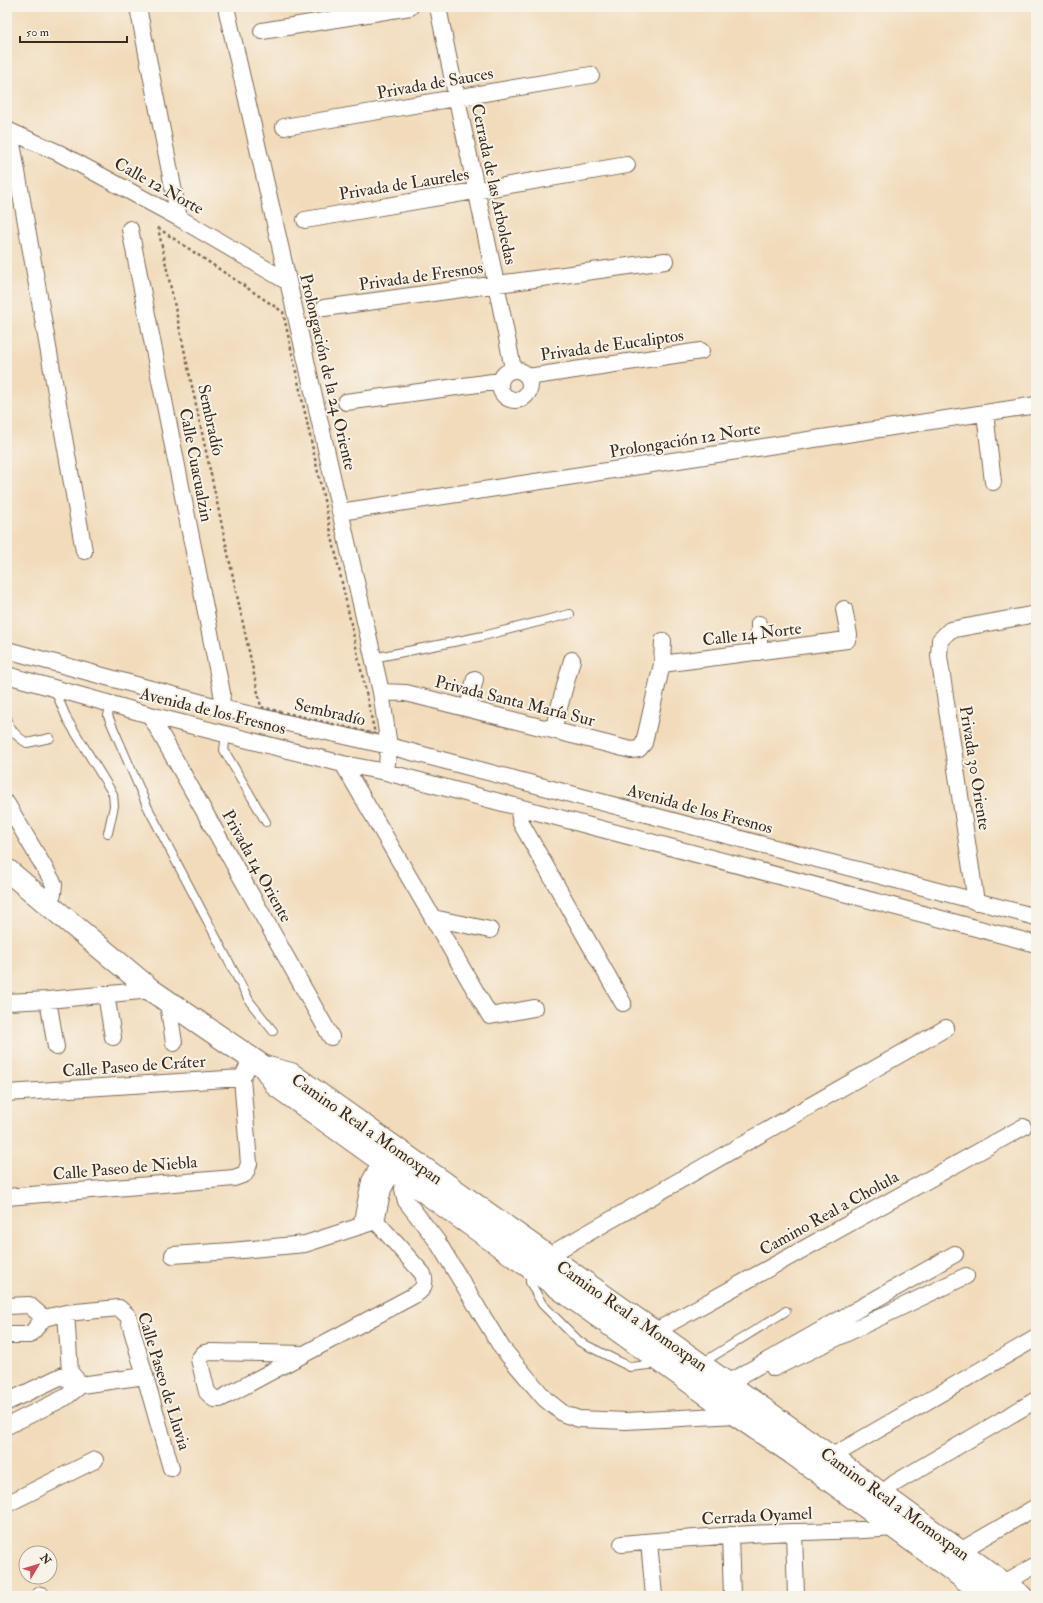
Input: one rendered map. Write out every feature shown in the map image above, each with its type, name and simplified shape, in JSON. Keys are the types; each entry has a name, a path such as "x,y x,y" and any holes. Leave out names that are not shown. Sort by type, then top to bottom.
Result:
{"street":[{"path":"138,7 179,218"},
{"name":"Prolongación de la 24 Oriente","path":"226,7 381,692 389,746"},
{"path":"262,31 410,7"},
{"name":"Cerrada de las Arboledas","path":"438,7 456,99 497,284 513,370"},
{"name":"Privada de Sauces","path":"284,127 591,75"},
{"path":"8,131 84,551"},
{"name":"Calle 12 Norte","path":"8,131 58,153 179,218 288,282"},
{"name":"Privada de Laureles","path":"305,220 627,165"},
{"name":"Calle Cuacualzin","path":"130,229 222,693 221,708"},
{"name":"Privada de Fresnos","path":"324,308 665,261"},
{"name":"Privada de Eucaliptos","path":"528,377 701,351"},
{"path":"513,370 524,372 528,377 531,385 528,394 522,400 513,401 505,397 500,390 500,381 502,376 507,372 513,370"},
{"path":"346,402 500,381"},
{"name":"Prolongación 12 Norte","path":"340,512 1036,405"},
{"path":"985,413 993,482"},
{"name":"Calle 14 Norte","path":"662,664 847,640 848,635 844,609"},
{"name":"Privada 30 Oriente","path":"976,902 939,656 940,640 950,630 1036,614"},
{"path":"759,624 759,652"},
{"path":"662,664 663,641"},
{"name":"Avenida de los Fresnos","path":"7,650 221,708 389,746 1036,917"},
{"path":"553,730 572,660"},
{"name":"Privada Santa María Sur","path":"381,692 406,693 631,750 639,749 644,743 662,664"},
{"name":"Avenida de los Fresnos","path":"7,675 150,715 343,764 386,772 1036,944"},
{"path":"468,708 475,679"},
{"name":"Privada 14 Oriente","path":"150,715 331,1037"},
{"path":"386,772 389,746"},
{"path":"343,764 490,1016 534,1008"},
{"path":"7,804 54,884 53,894 48,904"},
{"path":"518,807 521,823 623,1003"},
{"path":"7,870 160,996 252,1068"},
{"path":"433,918 490,930"},
{"path":"7,1002 48,1000 106,994 160,996"},
{"path":"106,994 114,1037"},
{"path":"160,996 174,1043"},
{"path":"48,1000 56,1047"},
{"path":"538,1262 946,1028"},
{"name":"Calle Paseo de Cráter","path":"7,1093 252,1068"},
{"name":"Camino Real a Momoxpan","path":"252,1068 393,1169 538,1262 654,1332 700,1364 730,1386 894,1528 1000,1592"},
{"name":"Camino Real a Momoxpan","path":"252,1068 291,1074 538,1262 664,1364 736,1415 798,1446 831,1457 960,1551 1000,1592"},
{"name":"Calle Paseo de Niebla","path":"7,1197 234,1178 245,1174 249,1164 252,1068"},
{"name":"Camino Real a Cholula","path":"654,1332 1023,1127"},
{"path":"368,1224 370,1182 393,1169 403,1189 406,1201 437,1241 502,1348 545,1399 564,1414 579,1419 626,1422 736,1415"},
{"path":"173,1255 305,1244 368,1224"},
{"path":"304,1354 209,1352 204,1353 199,1359 207,1392 214,1399 220,1399 411,1298 424,1288 425,1282 423,1274 368,1224"},
{"path":"730,1386 742,1375 955,1254"},
{"path":"730,1386 966,1276"},
{"path":"7,1306 29,1305 44,1318"},
{"name":"Calle Paseo de Lluvia","path":"66,1313 119,1308 128,1316 171,1468"},
{"path":"7,1335 30,1335 44,1318 66,1313 70,1372 66,1397"},
{"path":"831,1457 1036,1338"},
{"path":"70,1372 81,1385"},
{"path":"7,1402 70,1372"},
{"path":"7,1426 66,1397 81,1385 145,1376"},
{"path":"881,1494 895,1483 1036,1400"},
{"path":"7,1504 95,1460"},
{"path":"960,1551 1036,1507"},
{"name":"Cerrada Oyamel","path":"622,1544 730,1535 894,1528"},
{"path":"794,1532 796,1596"},
{"path":"730,1535 732,1596"},
{"path":"649,1542 654,1596"},
{"path":"1000,1592 1036,1565"}],"lane":[{"path":"373,658 483,636 570,614"},
{"path":"54,688 67,719 113,794 114,806 108,833"},
{"path":"110,704 108,716 148,808 250,1002 273,1031"},
{"path":"7,718 8,725 18,738 27,743 50,738"},
{"path":"226,734 224,750 266,822"},
{"path":"538,1262 530,1282 542,1304 580,1342 630,1367 664,1364"},
{"path":"700,1364 786,1311"}],"path":[{"name":"Sembradío","path":"158,228 283,312 374,734 261,708 158,228"}]}
